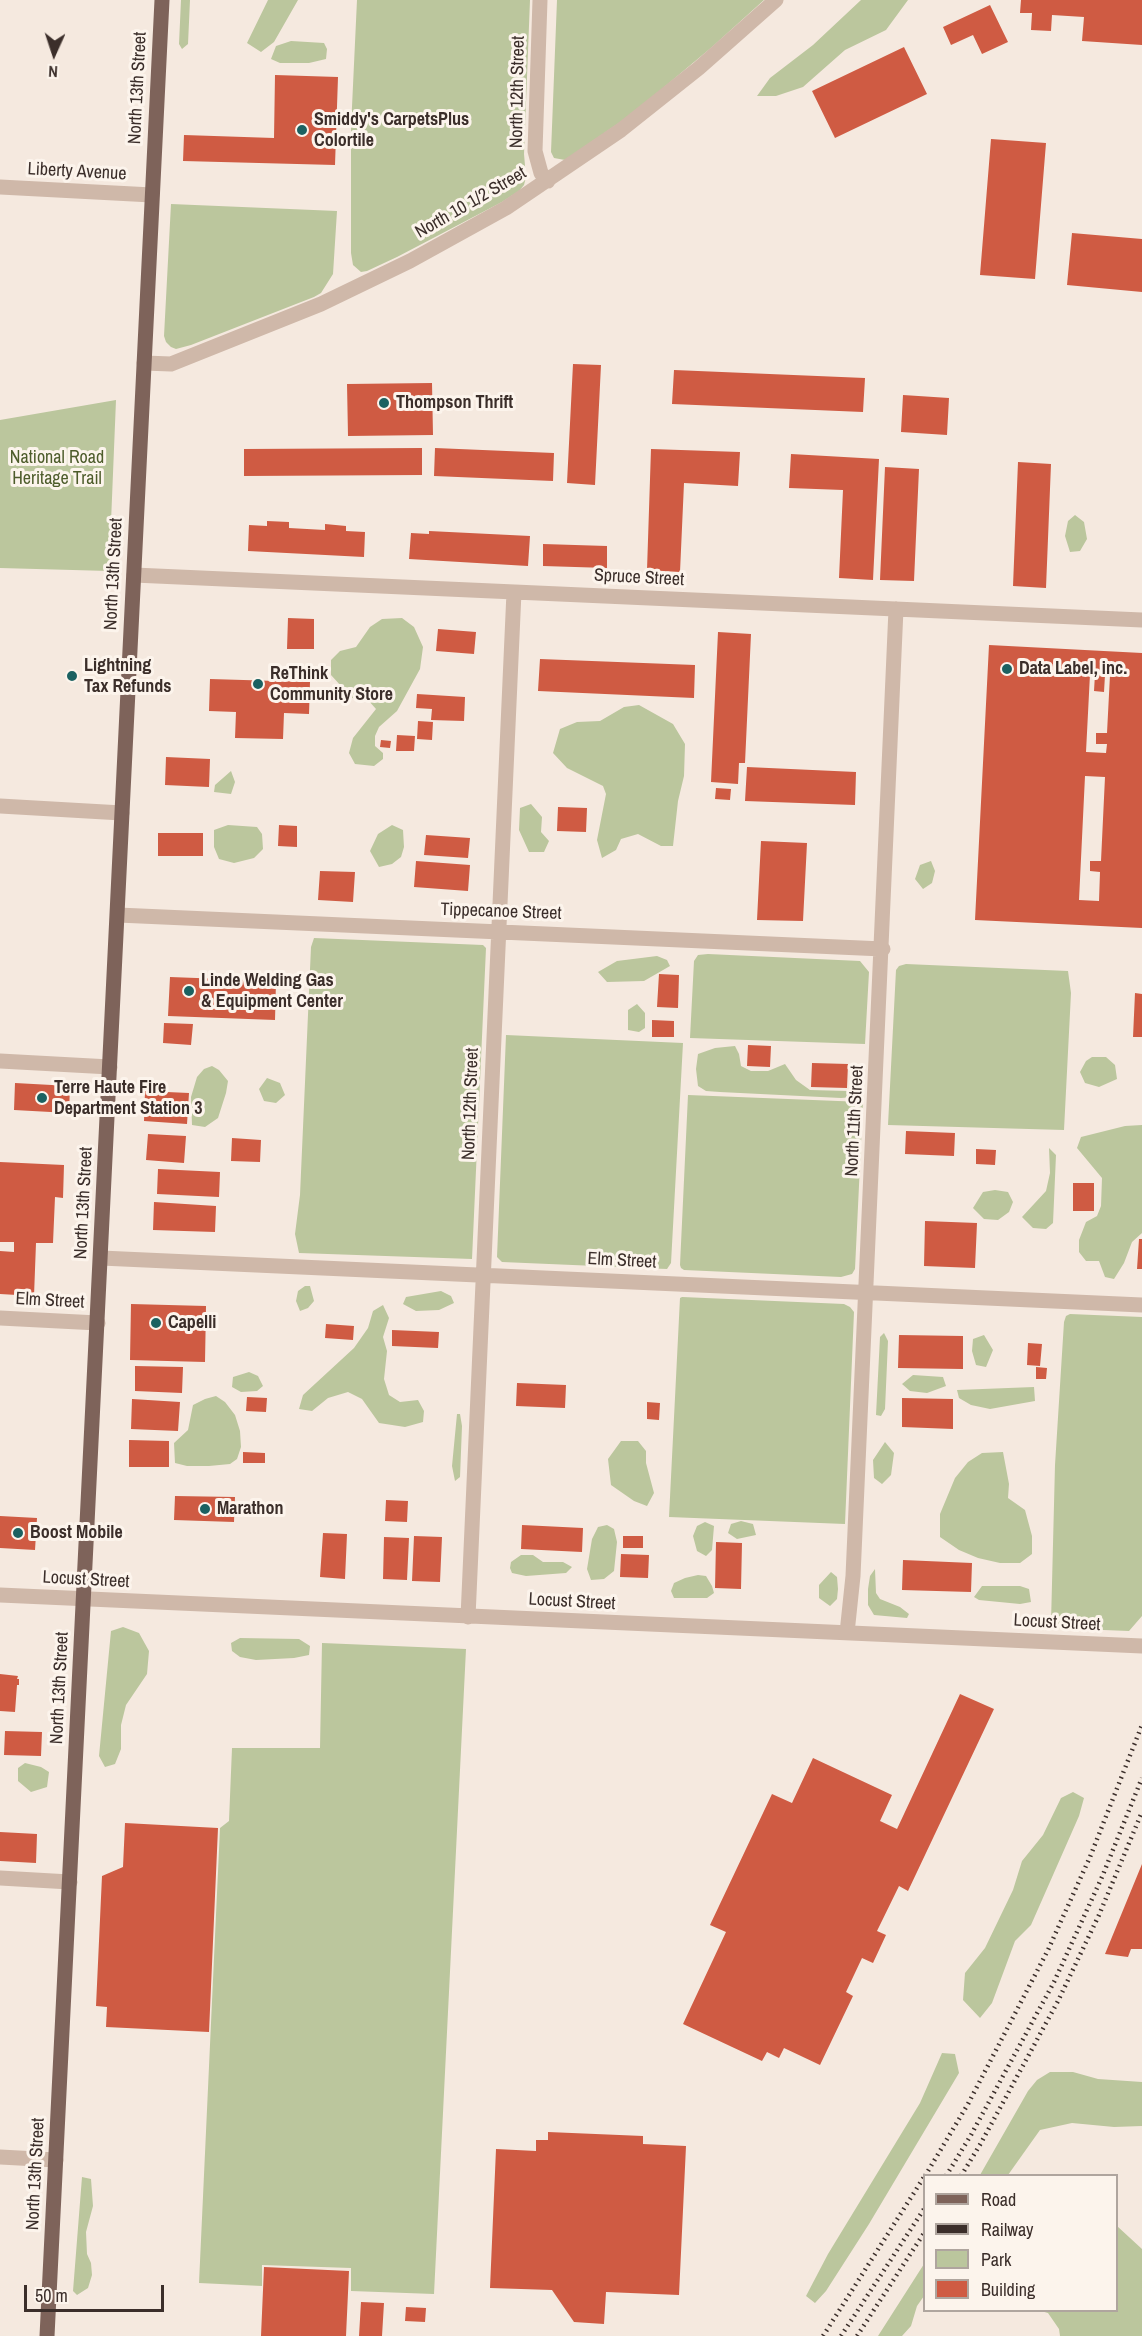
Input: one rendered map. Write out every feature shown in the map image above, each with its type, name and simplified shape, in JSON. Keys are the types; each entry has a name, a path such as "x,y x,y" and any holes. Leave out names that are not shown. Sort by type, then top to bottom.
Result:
{"main road":[{"name":"North 13th Street","path":"47,2336 162,0"}],"street":[{"name":"North 12th Street","path":"540,0 535,151 541,173 548,181"},
{"name":"North 10 1/2 Street","path":"144,363 160,364 179,361 321,304 410,261 506,208 621,129 699,68 776,0"},
{"name":"Liberty Avenue","path":"0,187 152,195"},
{"name":"Spruce Street","path":"134,575 1142,620"},
{"name":"North 12th Street","path":"468,1617 514,592"},
{"name":"North 11th Street","path":"847,1634 853,1576 897,609"},
{"path":"0,806 122,813"},
{"name":"Tippecanoe Street","path":"118,915 883,949"},
{"path":"0,1061 110,1067"},
{"name":"Elm Street","path":"101,1258 1142,1305"},
{"name":"Elm Street","path":"0,1318 98,1323"},
{"name":"Locust Street","path":"0,1595 1142,1646"},
{"path":"0,1878 70,1882"},
{"path":"0,2157 56,2160"}],"green space":[{"path":"181,0 190,0 188,44 182,49 179,44"},
{"path":"268,0 298,0 274,42 261,52 247,43"},
{"path":"357,0 530,0 524,185 502,202 397,257 361,272 353,265 351,253 351,128"},
{"path":"557,0 764,0 632,114 565,160 554,158 551,152"},
{"path":"861,0 908,0 886,30 845,50 803,87 776,96 757,96 770,78 813,45"},
{"path":"291,41 324,43 327,49 326,59 309,63 280,63 271,59 276,46"},
{"path":"171,204 337,211 333,274 321,293 314,297 191,345 176,349 171,347 164,336"},
{"name":"National Road Heritage Trail","path":"116,400 109,571 0,568 0,420"},
{"path":"1075,515 1084,522 1087,539 1080,551 1070,552 1065,536 1068,521"},
{"path":"402,618 414,627 423,647 420,669 397,711 379,727 375,736 375,746 383,753 383,759 374,766 355,764 349,753 353,738 376,709 368,700 352,698 331,675 331,660 340,651 356,647 370,627 382,619"},
{"path":"639,705 673,724 685,744 684,776 678,801 673,846 661,846 638,834 621,839 616,850 602,858 597,840 606,794 603,786 567,768 553,753 560,729 577,722 600,721 624,707"},
{"path":"231,771 235,782 231,794 214,792 215,785"},
{"path":"531,804 542,817 541,832 549,841 544,852 529,852 519,830 520,808"},
{"path":"228,825 257,827 262,834 263,849 254,858 234,863 219,859 214,847 214,830"},
{"path":"392,825 403,830 404,847 401,857 392,864 379,867 370,851 378,834"},
{"path":"931,861 935,871 932,883 923,889 915,879 920,865"},
{"path":"314,938 483,945 486,948 472,1259 299,1253 295,1234 300,1195 311,947"},
{"path":"698,955 860,961 869,972 865,1044 690,1038 694,961"},
{"path":"657,956 667,960 670,966 644,981 607,982 598,972 617,961"},
{"path":"906,964 1068,971 1071,993 1064,1130 888,1125 896,970 899,966"},
{"path":"637,1004 645,1013 645,1028 639,1032 628,1030 628,1010"},
{"path":"506,1035 683,1043 671,1263 667,1269 502,1262 497,1257"},
{"path":"735,1046 741,1066 751,1071 768,1071 785,1064 796,1080 810,1090 847,1091 849,1089 855,1092 854,1097 720,1092 706,1091 698,1086 696,1069 698,1054 715,1048"},
{"path":"1092,1057 1106,1057 1115,1065 1117,1079 1099,1087 1085,1083 1080,1072 1086,1061"},
{"path":"212,1066 219,1070 228,1081 218,1118 205,1127 192,1125 191,1097 197,1077 204,1069"},
{"path":"267,1078 280,1083 285,1095 276,1103 264,1101 259,1089"},
{"path":"688,1095 863,1102 855,1269 852,1274 841,1277 684,1270 681,1268"},
{"path":"1142,1125 1142,1233 1132,1242 1124,1263 1114,1279 1105,1277 1099,1261 1086,1261 1079,1252 1079,1240 1086,1222 1097,1216 1101,1206 1102,1178 1077,1148 1081,1137 1125,1126"},
{"path":"1049,1148 1056,1155 1053,1223 1046,1229 1033,1228 1022,1217 1046,1191 1050,1173"},
{"path":"995,1190 1008,1192 1013,1202 1009,1212 998,1220 984,1219 973,1208 983,1192"},
{"path":"305,1286 310,1286 314,1301 308,1308 300,1311 296,1301 298,1291"},
{"path":"441,1291 451,1296 454,1303 439,1310 416,1311 403,1304 406,1297"},
{"path":"680,1298 844,1304 854,1312 845,1524 669,1517"},
{"path":"383,1305 389,1318 383,1337 387,1351 384,1379 389,1395 400,1402 418,1400 424,1411 423,1422 405,1427 379,1423 362,1399 348,1392 328,1398 312,1411 299,1409 303,1395 354,1348 368,1328 373,1311"},
{"path":"1070,1314 1142,1317 1142,1616 1129,1631 1053,1628 1051,1623 1055,1465 1064,1322 1066,1316"},
{"path":"884,1333 888,1341 885,1409 881,1416 876,1415 880,1337"},
{"path":"984,1335 993,1350 986,1367 976,1365 972,1351 973,1339"},
{"path":"249,1372 258,1376 263,1386 257,1391 241,1392 232,1387 233,1377"},
{"path":"913,1375 943,1377 946,1386 927,1393 910,1391 902,1384"},
{"path":"1034,1387 1035,1401 990,1409 971,1405 959,1398 957,1390"},
{"path":"216,1396 225,1402 235,1415 240,1431 241,1447 237,1459 230,1464 209,1466 187,1466 175,1463 174,1443 188,1430 193,1405"},
{"path":"457,1414 460,1414 462,1426 460,1477 455,1481 452,1466"},
{"path":"621,1441 638,1441 646,1451 646,1463 654,1493 647,1506 634,1501 611,1485 608,1459"},
{"path":"885,1442 894,1453 891,1475 882,1484 874,1478 873,1460"},
{"path":"1003,1452 1009,1484 1008,1498 1025,1510 1032,1536 1032,1554 1020,1563 1000,1563 978,1558 959,1550 940,1537 940,1514 955,1478 968,1462 982,1453"},
{"path":"741,1521 753,1524 756,1535 737,1539 728,1533 731,1524"},
{"path":"705,1522 714,1526 712,1550 706,1556 697,1551 693,1536 697,1526"},
{"path":"607,1525 614,1529 617,1542 614,1571 604,1579 591,1580 587,1569 592,1539 598,1527"},
{"path":"521,1555 533,1555 543,1562 563,1562 572,1567 566,1573 526,1576 512,1573 511,1562"},
{"path":"875,1569 876,1593 880,1599 900,1607 909,1614 907,1618 874,1615 868,1605 868,1589 870,1576"},
{"path":"831,1572 837,1577 838,1589 837,1599 830,1606 819,1598 819,1585"},
{"path":"698,1575 706,1576 714,1593 707,1598 674,1598 671,1591 674,1583"},
{"path":"982,1586 1020,1586 1029,1589 1031,1602 1020,1604 979,1600 974,1597"},
{"path":"123,1627 139,1633 149,1651 147,1674 126,1705 121,1725 121,1749 115,1764 105,1767 99,1756 111,1631"},
{"path":"240,1638 299,1639 310,1646 309,1655 256,1660 240,1657 232,1651 231,1643"},
{"path":"322,1643 466,1649 434,2294 351,2291 351,2268 262,2265 262,2286 199,2283 220,1828 229,1821 232,1748 320,1748"},
{"path":"25,1763 41,1767 49,1772 47,1787 31,1792 18,1781 18,1768"},
{"path":"1073,1792 1084,1798 1079,1816 1031,1925 1015,1941 992,2003 980,2018 963,2000 965,1973 985,1948 1013,1890 1022,1861 1043,1835 1061,1798"},
{"path":"942,2053 955,2054 959,2073 869,2224 826,2291 815,2303 806,2296 828,2254 920,2103"},
{"path":"1050,2072 1073,2072 1098,2079 1142,2082 1142,2126 1114,2127 1072,2123 1040,2130 1009,2174 981,2174 1028,2091 1037,2080"},
{"path":"82,2177 91,2179 93,2206 86,2232 87,2254 91,2263 92,2275 88,2288 77,2295 73,2291"},
{"path":"1118,2227 1142,2249 1142,2336 1060,2336 1059,2329 1048,2313 1044,2312 1118,2312"},
{"path":"923,2266 923,2297 917,2306 911,2326 902,2336 878,2336"}],"building":[{"path":"1021,0 1142,0 1142,45 1082,41 1084,17 1052,15 1051,31 1031,30 1032,13 1020,13"},
{"path":"990,5 1008,42 982,54 973,35 951,45 943,27"},
{"path":"904,47 927,94 835,138 812,91"},
{"path":"275,75 338,77 335,165 183,161 184,135 274,138"},
{"path":"991,139 1046,143 1035,279 980,275"},
{"path":"1072,233 1142,239 1142,292 1067,285"},
{"path":"573,364 601,365 595,485 567,483"},
{"path":"674,370 865,378 863,412 672,404"},
{"path":"432,383 433,435 348,436 347,384"},
{"path":"903,395 949,398 947,435 901,432"},
{"path":"422,448 422,475 244,476 244,449"},
{"path":"435,448 554,453 553,481 434,476"},
{"path":"651,449 740,452 738,486 684,483 680,572 647,570"},
{"path":"791,454 879,459 873,580 839,578 843,490 789,488"},
{"path":"1018,462 1051,464 1046,588 1013,586"},
{"path":"885,467 919,469 914,581 880,580"},
{"path":"267,521 289,522 289,528 325,530 325,524 346,526 346,531 365,532 364,557 248,551 249,525 267,526"},
{"path":"429,531 530,536 528,566 409,559 411,533 429,534"},
{"path":"543,544 607,546 607,568 543,566"},
{"path":"288,618 314,619 314,649 287,649"},
{"path":"438,629 476,632 474,654 436,651"},
{"path":"718,632 751,634 745,763 739,763 738,784 711,782"},
{"path":"989,645 1142,653 1142,928 975,920","holes":["1090,674 1095,674 1094,691 1104,692 1105,675 1110,675 1107,733 1096,733 1096,744 1107,744 1106,753 1086,752","1085,776 1105,777 1101,861 1090,861 1090,871 1100,872 1099,901 1079,900"]},
{"path":"540,659 695,665 694,698 538,691"},
{"path":"210,679 310,682 309,714 284,713 283,739 235,738 236,712 209,711"},
{"path":"417,694 465,697 464,721 431,720 432,709 416,708"},
{"path":"418,721 433,722 432,740 417,739"},
{"path":"397,735 415,736 414,751 396,751"},
{"path":"381,740 391,741 390,748 380,747"},
{"path":"166,757 210,759 209,787 165,785"},
{"path":"747,767 856,772 855,805 745,801"},
{"path":"716,788 731,789 730,800 715,799"},
{"path":"558,807 587,808 586,832 557,831"},
{"path":"279,825 297,826 297,847 278,846"},
{"path":"158,833 203,833 203,856 158,856"},
{"path":"426,835 470,838 468,858 424,855"},
{"path":"761,841 807,843 803,921 757,920"},
{"path":"416,861 470,865 468,891 414,887"},
{"path":"320,871 355,872 353,902 318,900"},
{"path":"659,974 679,975 678,1008 657,1007"},
{"path":"170,977 276,981 275,1020 168,1016"},
{"path":"1135,993 1142,994 1142,1037 1133,1037"},
{"path":"652,1020 674,1021 674,1037 652,1037"},
{"path":"164,1023 193,1024 191,1045 163,1043"},
{"path":"748,1045 771,1046 770,1067 747,1066"},
{"path":"812,1063 848,1064 847,1088 811,1087"},
{"name":"Terre Haute Fire Department Station 3","path":"15,1083 70,1086 69,1113 14,1110"},
{"path":"145,1091 189,1093 187,1124 144,1121"},
{"path":"906,1131 955,1133 954,1156 905,1154"},
{"path":"148,1134 186,1136 184,1163 146,1160"},
{"path":"232,1138 261,1140 260,1162 231,1161"},
{"path":"976,1149 996,1150 995,1165 976,1164"},
{"path":"0,1162 64,1165 63,1198 55,1197 53,1243 36,1243 34,1296 0,1294 0,1251 14,1252 14,1242 0,1242"},
{"path":"158,1169 220,1172 219,1197 157,1194"},
{"path":"1073,1183 1094,1183 1094,1211 1073,1211"},
{"path":"154,1202 216,1206 215,1232 153,1230"},
{"path":"925,1221 977,1223 975,1268 924,1266"},
{"path":"1139,1239 1142,1239 1142,1269 1137,1269"},
{"path":"131,1304 206,1306 205,1362 130,1360"},
{"path":"326,1324 354,1326 353,1340 325,1338"},
{"path":"392,1330 439,1332 438,1348 392,1346"},
{"path":"899,1335 963,1336 963,1369 898,1368"},
{"path":"1028,1343 1042,1344 1040,1366 1027,1365"},
{"path":"135,1366 183,1367 182,1393 135,1391"},
{"path":"1036,1367 1047,1368 1046,1379 1036,1379"},
{"path":"517,1383 566,1385 565,1408 516,1406"},
{"path":"247,1397 267,1398 266,1412 246,1411"},
{"path":"902,1398 953,1399 953,1429 902,1427"},
{"path":"132,1399 180,1402 178,1431 131,1429"},
{"path":"647,1402 660,1403 659,1420 647,1419"},
{"path":"129,1440 169,1441 169,1467 129,1467"},
{"path":"243,1452 265,1453 265,1463 243,1463"},
{"name":"Marathon","path":"175,1496 235,1497 234,1522 174,1520"},
{"path":"386,1500 408,1501 407,1522 385,1521"},
{"name":"Boost Mobile","path":"0,1516 37,1518 35,1550 0,1548"},
{"path":"522,1525 583,1528 582,1552 521,1549"},
{"path":"323,1533 347,1534 345,1579 320,1577"},
{"path":"414,1536 442,1537 440,1582 412,1581"},
{"path":"623,1536 643,1536 643,1548 623,1548"},
{"path":"384,1537 409,1538 407,1580 383,1579"},
{"path":"716,1542 742,1543 741,1589 715,1588"},
{"path":"621,1554 649,1555 648,1578 620,1577"},
{"path":"903,1560 972,1563 971,1592 902,1590"},
{"path":"0,1674 18,1676 15,1712 0,1711"},
{"path":"960,1694 994,1709 908,1891 899,1886 877,1931 886,1935 873,1963 862,1958 846,1992 853,1996 820,2065 784,2048 779,2058 767,2052 762,2061 683,2024 726,1932 710,1925 772,1794 792,1803 813,1758 892,1795 880,1821 897,1829"},
{"path":"5,1731 42,1732 41,1756 4,1755"},
{"path":"125,1823 218,1828 209,2032 106,2027 107,2007 96,2006 102,1876 123,1867"},
{"path":"0,1832 37,1834 36,1863 0,1861"},
{"path":"1142,1864 1142,1949 1131,1949 1128,1957 1105,1954"},
{"path":"548,2132 643,2136 643,2144 686,2146 679,2295 606,2292 604,2324 574,2322 552,2290 490,2288 496,2149 536,2151 536,2140 548,2140"},
{"path":"264,2267 349,2271 346,2336 261,2336"},
{"path":"361,2302 384,2303 382,2336 359,2336"},
{"path":"406,2307 426,2308 425,2322 405,2321"}],"railway":[{"path":"926,2174 968,2104 1048,1950 1090,1857 1142,1725"},
{"path":"947,2174 971,2135 1054,1982 1102,1877 1142,1778"},
{"path":"962,2174 1058,2001 1099,1915 1142,1812"},
{"path":"823,2336 923,2179"},
{"path":"841,2336 923,2211"},
{"path":"857,2336 923,2235"}],"place":[{"name":"Smiddy's CarpetsPlus Colortile","path":"302,130"},
{"name":"Thompson Thrift","path":"384,403"},
{"name":"Data Label, inc.","path":"1007,669"},
{"name":"Lightning Tax Refunds","path":"72,676"},
{"name":"ReThink Community Store","path":"258,684"},
{"name":"Linde Welding Gas & Equipment Center","path":"189,991"},
{"name":"Terre Haute Fire Department Station 3","path":"42,1098"},
{"name":"Capelli","path":"156,1323"},
{"name":"Marathon","path":"205,1509"},
{"name":"Boost Mobile","path":"18,1533"}]}
